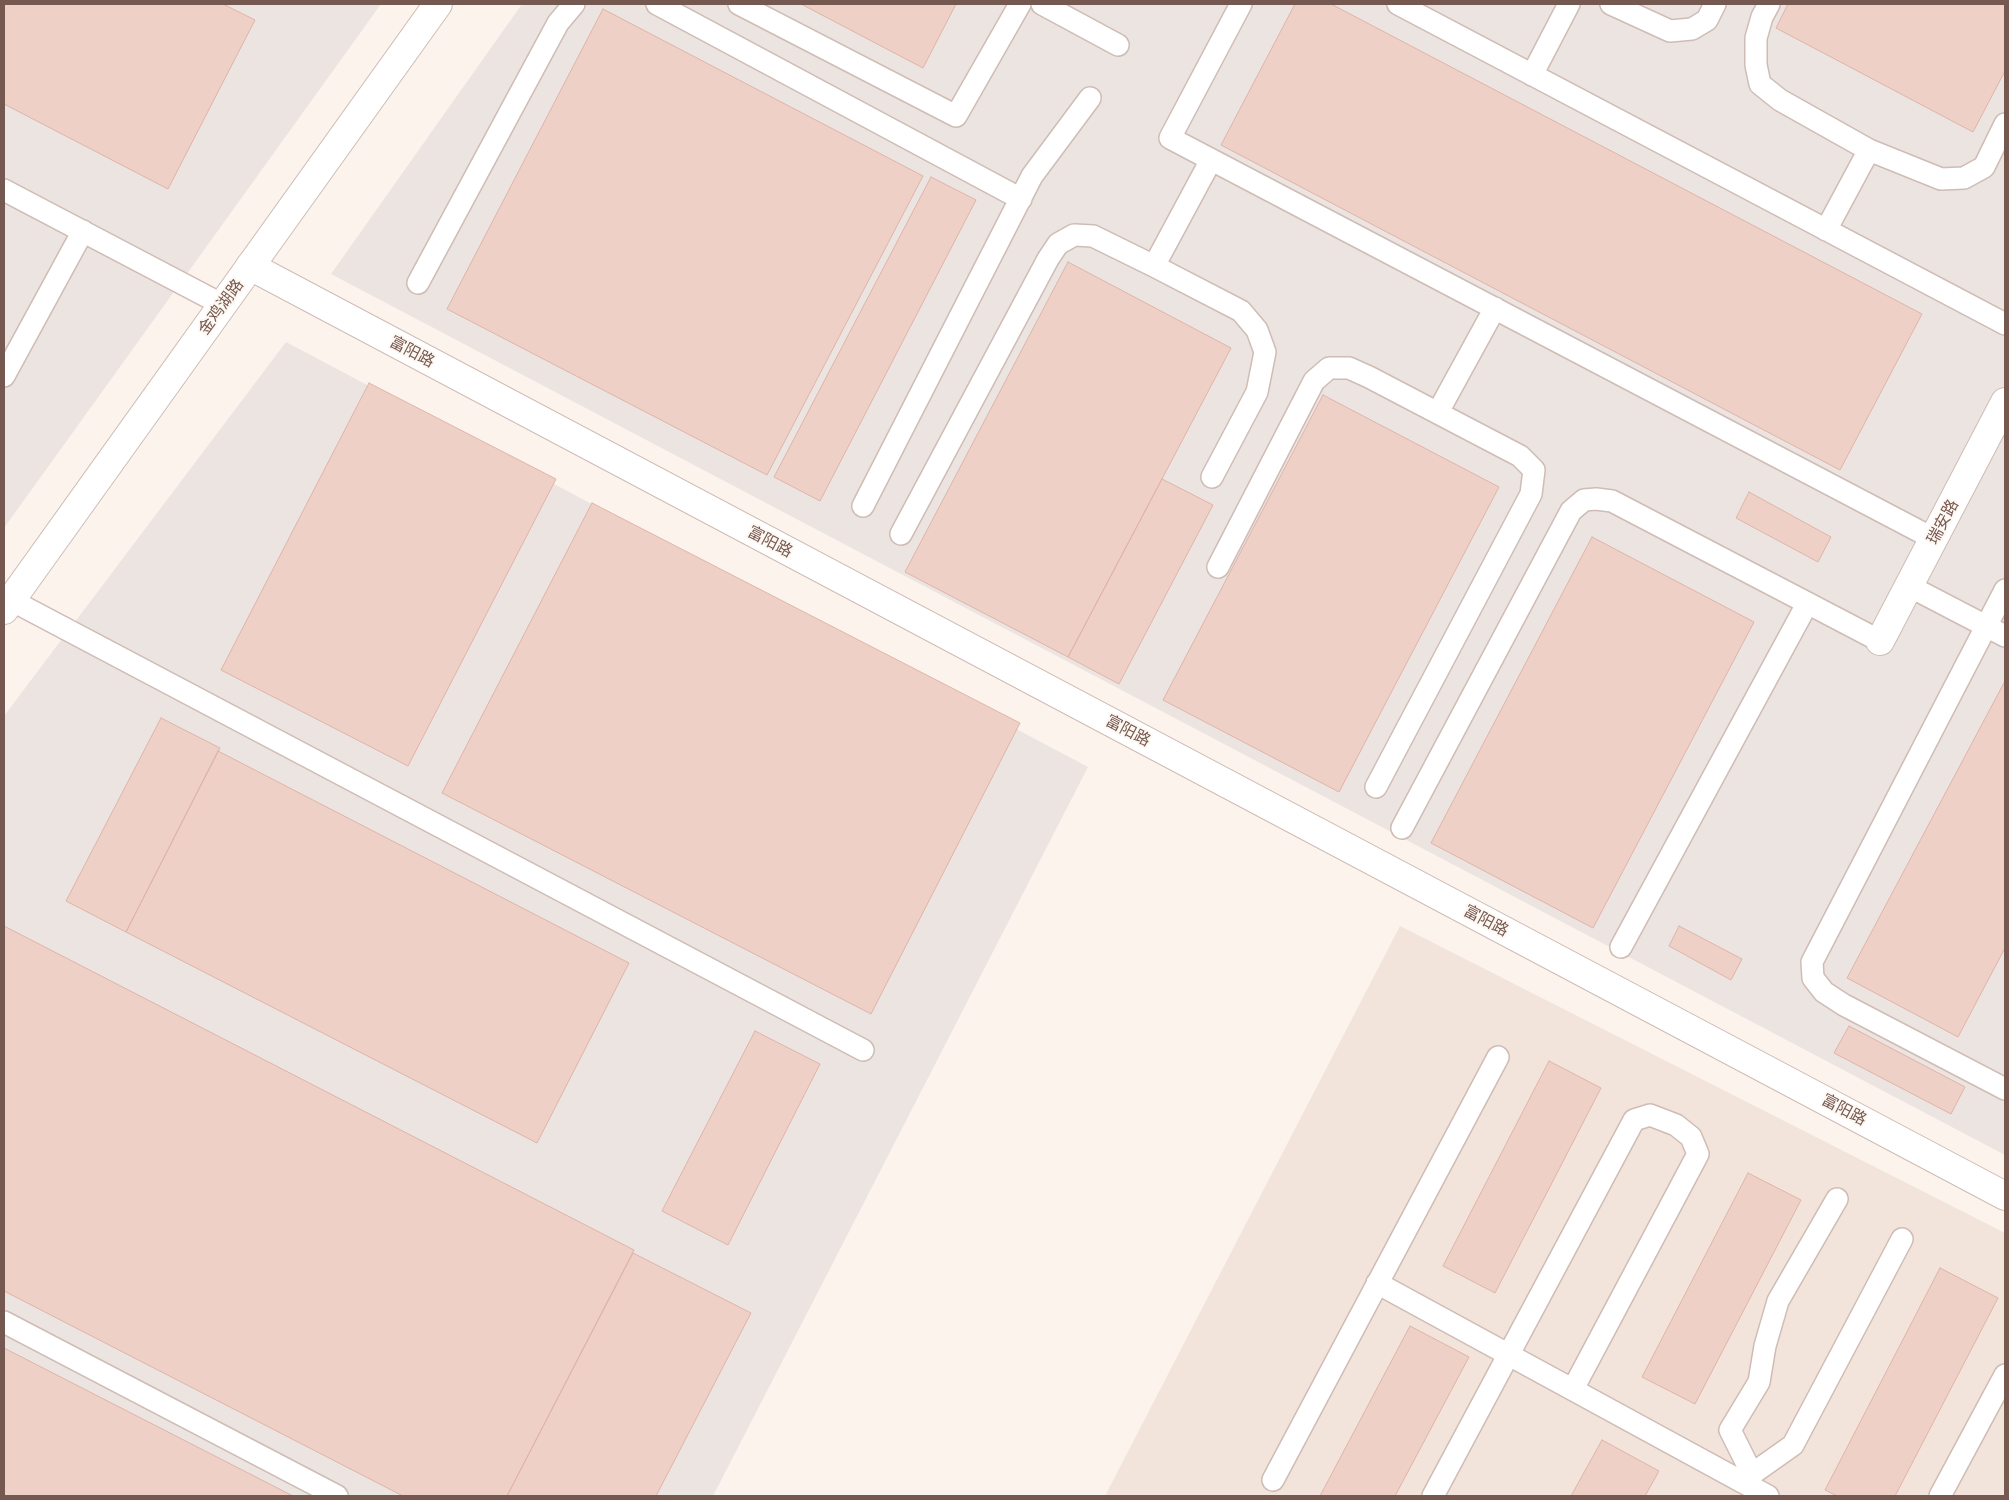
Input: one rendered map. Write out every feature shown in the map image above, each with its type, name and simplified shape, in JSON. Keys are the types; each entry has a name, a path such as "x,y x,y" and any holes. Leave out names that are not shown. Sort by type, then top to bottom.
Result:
{"street":[{"name":"金鸡湖路","path":"7,605 438,4"},
{"name":"富阳路","path":"250,266 2005,1196"},
{"name":"瑞安路","path":"1880,641 2005,402"}],"lane":[{"path":"418,283 558,23 574,4"},
{"path":"657,4 1021,199"},
{"path":"739,4 956,116 1020,4"},
{"path":"1042,4 1118,45"},
{"path":"1241,4 1170,138 1934,539"},
{"path":"1398,4 2005,324"},
{"path":"1532,75 1569,4"},
{"path":"1612,4 1670,31 1692,29 1707,20 1715,4"},
{"path":"1769,4 1762,17 1756,38 1756,65 1760,84 1780,100 1868,150 1940,179 1964,178 1984,167 2005,124"},
{"path":"863,506 1032,176 1090,98"},
{"path":"1826,230 1868,150"},
{"path":"1154,266 1211,160"},
{"path":"4,190 223,305"},
{"path":"4,376 83,232"},
{"path":"901,534 1048,259 1058,244 1074,235 1093,236 1154,266 1241,312 1257,330 1265,352 1257,392 1212,477"},
{"path":"1438,412 1495,308"},
{"path":"1218,566 1314,381 1329,368 1349,368 1438,412 1520,456 1534,470 1531,494 1376,787"},
{"path":"1402,828 1571,510 1584,500 1612,501 1880,641"},
{"path":"1909,586 2005,636"},
{"path":"2005,590 1812,962 1814,978 1824,992 1844,1005 2005,1089"},
{"path":"1621,947 1807,604"},
{"path":"7,605 863,1050"},
{"path":"1273,1480 1498,1057"},
{"path":"1433,1496 1634,1120 1650,1115 1676,1125 1691,1137 1698,1154 1573,1389"},
{"path":"1746,1485 1730,1430 1759,1382 1764,1346 1778,1302 1837,1199"},
{"path":"1746,1485 1793,1445 1902,1239"},
{"path":"1378,1283 1768,1496"},
{"path":"4,1322 337,1496"},
{"path":"1940,1496 2005,1375"}],"shaded area":[{"path":"4,4 381,4 4,528"},
{"path":"522,4 2005,4 2005,1155 331,274"},
{"path":"286,342 1088,767 713,1496 4,1496 4,716"},
{"path":"1400,926 2005,1233 2005,1496 1105,1496"}],"building":[{"path":"4,4 223,4 255,20 168,189 4,104"},
{"path":"801,4 956,4 923,68"},
{"path":"1295,4 1331,4 1922,314 1840,470 1221,145"},
{"path":"1788,4 2005,4 2005,71 1973,132 1776,28"},
{"path":"603,9 923,176 767,475 447,309"},
{"path":"931,177 976,200 820,501 774,477"},
{"path":"1068,262 1231,348 1068,657 905,572"},
{"path":"369,383 556,479 408,766 221,670"},
{"path":"1323,395 1499,487 1339,792 1163,700"},
{"path":"1162,479 1213,505 1119,684 1068,657"},
{"path":"1749,492 1831,537 1818,562 1736,518"},
{"path":"592,503 1020,723 871,1014 442,793"},
{"path":"1592,537 1754,622 1593,928 1431,843"},
{"path":"2005,681 2005,948 1958,1037 1847,978"},
{"path":"161,718 220,748 126,932 66,901"},
{"path":"218,751 629,963 537,1143 126,932"},
{"path":"4,926 634,1250 507,1496 403,1496 4,1291"},
{"path":"1679,926 1742,959 1731,980 1669,946"},
{"path":"1849,1026 1965,1087 1951,1114 1834,1053"},
{"path":"755,1031 820,1064 728,1245 662,1211"},
{"path":"1549,1061 1601,1088 1495,1293 1443,1266"},
{"path":"1748,1173 1801,1200 1695,1404 1642,1377"},
{"path":"633,1253 751,1313 656,1496 507,1496"},
{"path":"1940,1268 1998,1298 1895,1496 1837,1496 1825,1490"},
{"path":"1410,1326 1469,1357 1395,1496 1320,1496"},
{"path":"4,1348 293,1496 4,1496"},
{"path":"1602,1440 1659,1471 1645,1496 1571,1496"}]}
